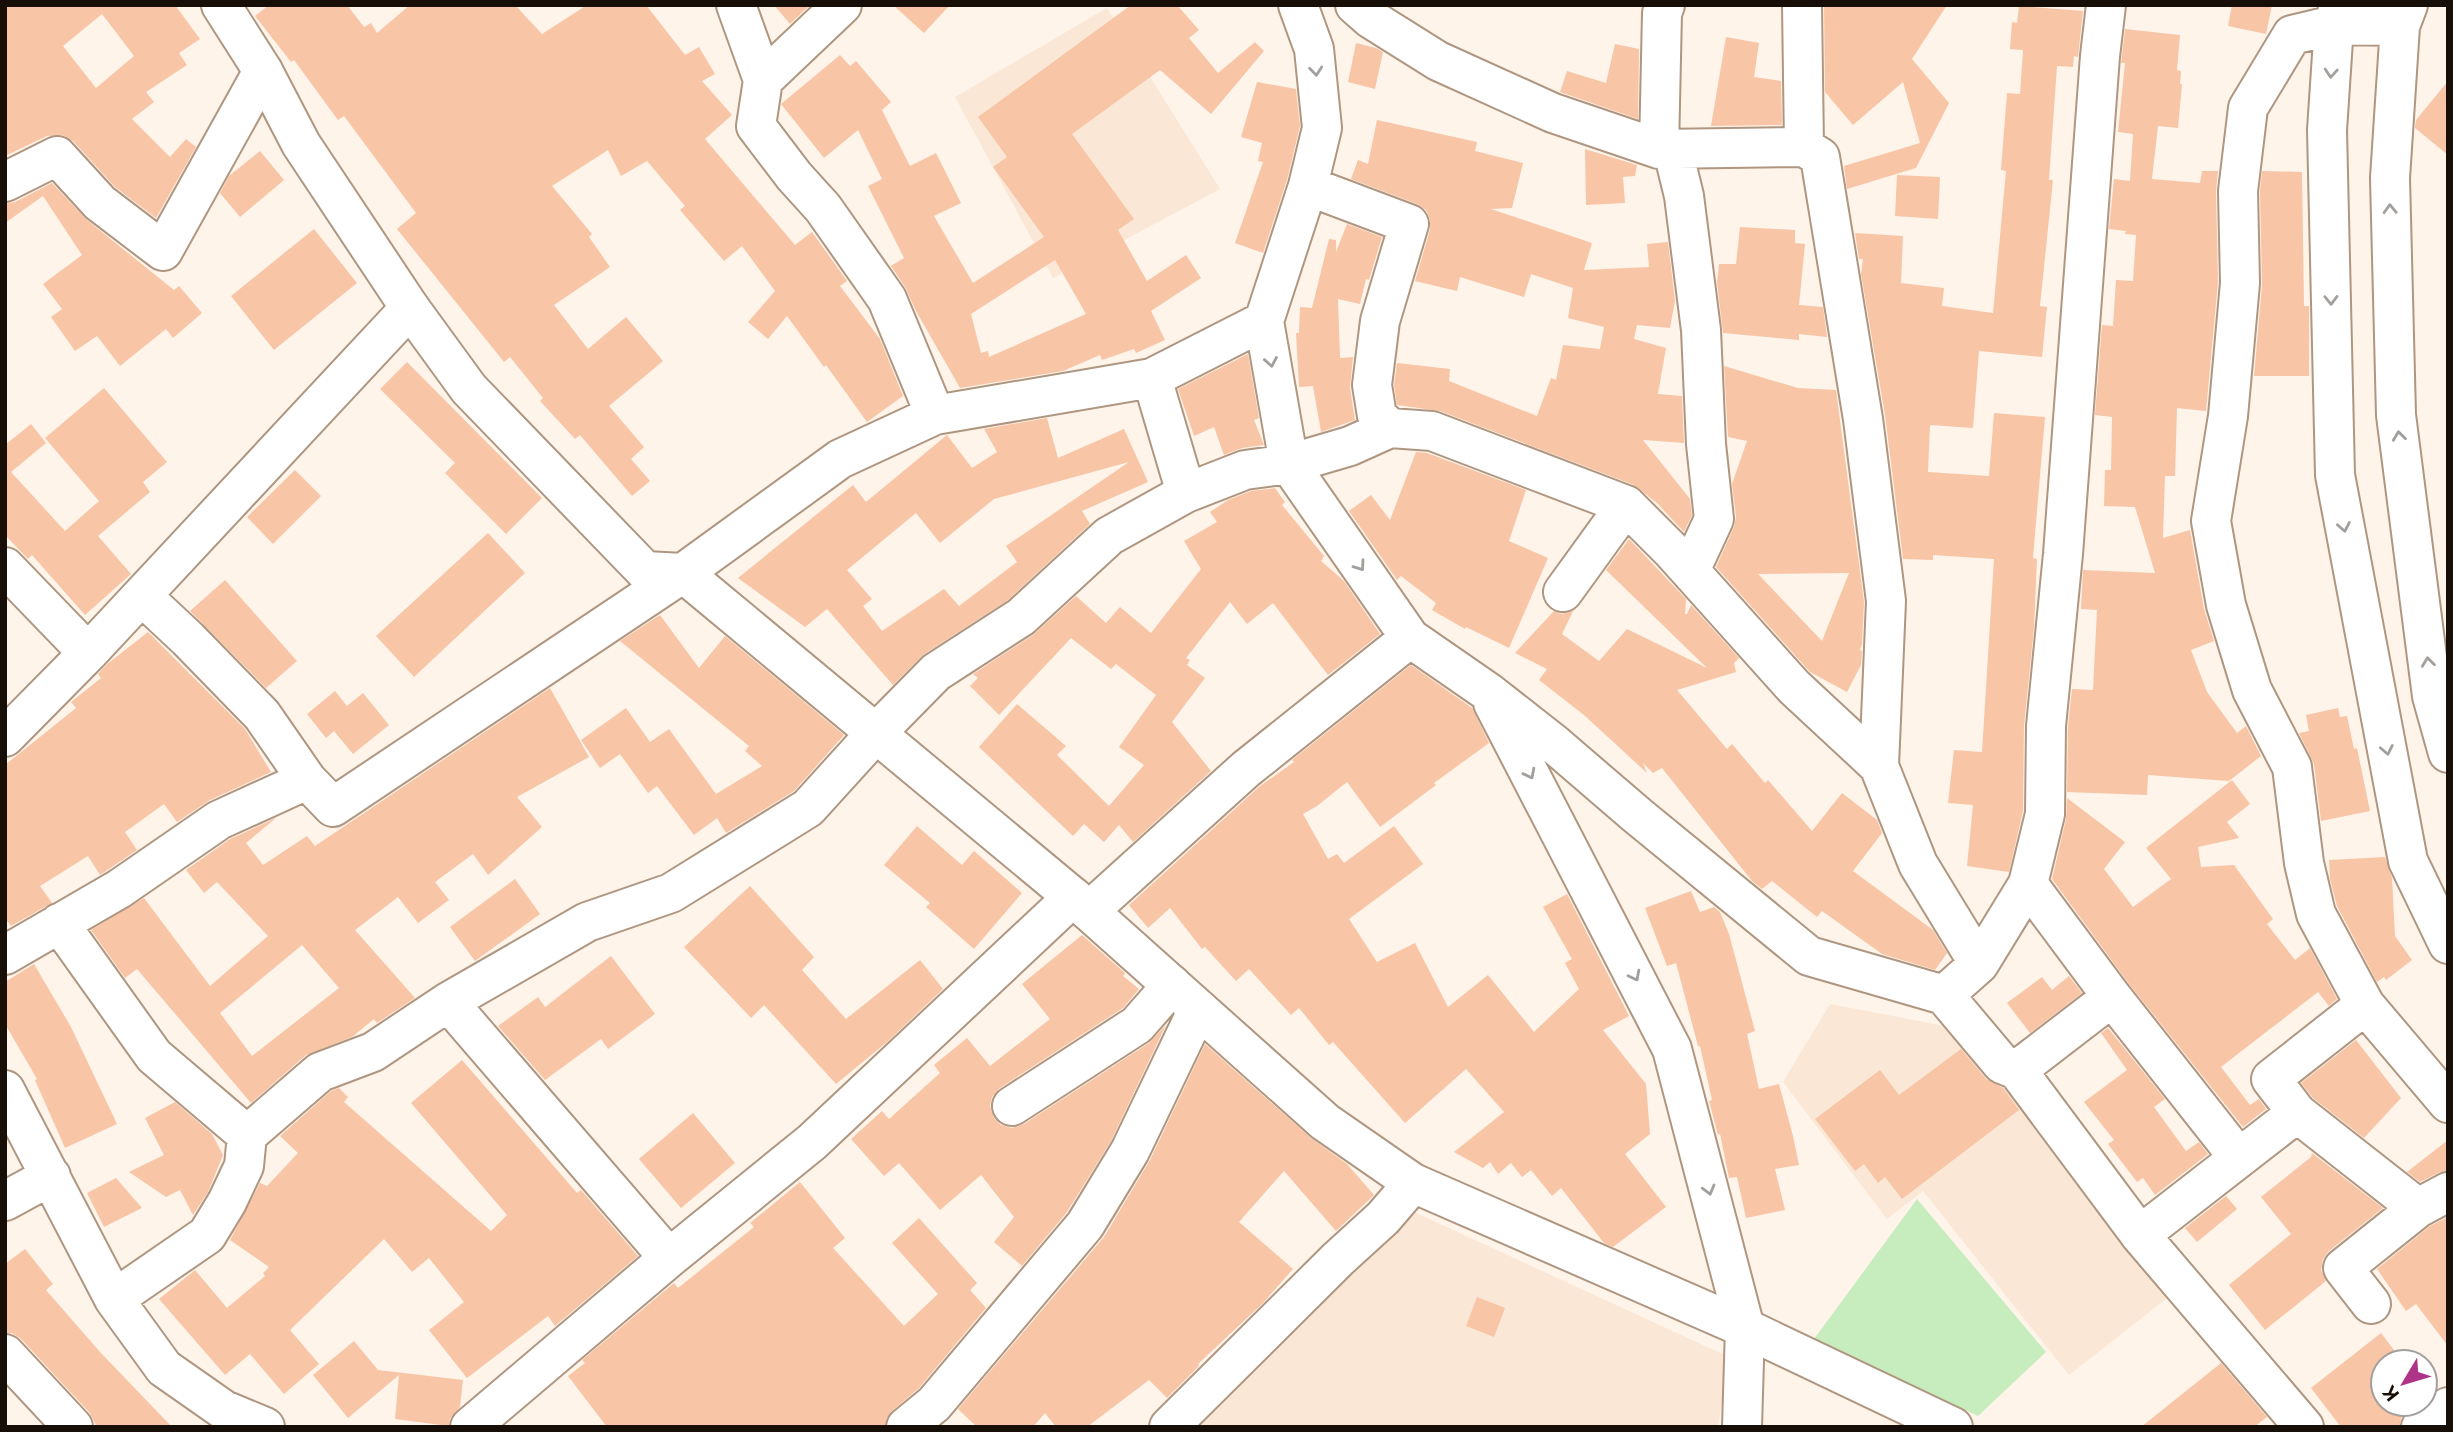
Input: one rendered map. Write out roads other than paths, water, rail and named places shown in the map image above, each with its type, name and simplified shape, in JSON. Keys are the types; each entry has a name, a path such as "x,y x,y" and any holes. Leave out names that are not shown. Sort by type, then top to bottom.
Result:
{"street":[{"path":"221,5 262,71 301,144 410,308 469,389 645,571 683,573 1081,904 1325,1122 1413,1183 1745,1328 1953,1427"},
{"path":"736,5 762,80 756,126 822,208 887,299 935,415"},
{"path":"762,80 842,5"},
{"path":"1298,5 1314,49 1322,128 1308,186 1264,321 1289,464 1410,638 1488,692 1553,743 1809,956 1944,995 2002,1064 2017,1070 2140,1235 2304,1427"},
{"path":"1355,5 1371,19 1438,61 1553,113 1666,150 1804,147 1819,157 1863,419 1885,588 1879,766 1918,864 1979,964"},
{"path":"1664,5 1662,13 1666,150 1684,196 1701,330 1706,444 1714,519 1690,571"},
{"path":"1802,5 1804,147"},
{"path":"1944,995 1979,964 2028,884 2045,814 2046,726 2063,554 2106,5"},
{"path":"2337,15 2327,130 2335,475 2408,861 2448,944"},
{"path":"2448,752 2432,696 2396,415 2390,177 2404,16 2337,15 2292,35 2248,108 2238,191 2239,296 2228,416 2211,520 2227,605 2252,690 2292,767 2304,863 2316,914 2365,1005 2448,1103"},
{"path":"5,182 57,156 100,203 163,251 262,71"},
{"path":"1308,186 1409,224 1380,321 1372,384 1377,416 1390,428"},
{"path":"5,737 142,596 410,308"},
{"path":"142,596 262,715 307,780 332,807 683,573 840,459 935,415 1152,378 1264,321"},
{"path":"1152,378 1186,493"},
{"path":"114,1299 206,1234 227,1202 244,1166 247,1135 320,1072 373,1052 448,1002 587,922 671,892 734,856 808,808 936,672 1021,617 1109,536 1186,493 1245,470 1289,464 1350,446 1390,428 1432,430 1626,505 1690,571 1794,687 1879,766"},
{"path":"1563,593 1626,505"},
{"path":"7,571 88,653"},
{"path":"470,1427 669,1258 812,1142 1081,904 1410,638"},
{"path":"1488,692 1672,1049 1745,1328 1742,1427"},
{"path":"5,956 118,888 219,820 307,780"},
{"path":"2028,884 2112,997 2239,1158"},
{"path":"59,923 154,1056 247,1135"},
{"path":"1012,1105 1185,997"},
{"path":"906,1427 934,1404 1085,1226 1130,1152 1185,997"},
{"path":"2017,1070 2112,997"},
{"path":"448,1002 669,1258"},
{"path":"2365,1005 2271,1079 2297,1113 2433,1200 2343,1268 2371,1304"},
{"path":"5,1090 114,1299 164,1368 224,1410 265,1427"},
{"path":"2140,1235 2297,1113"},
{"path":"5,1202 51,1176"},
{"path":"1169,1427 1338,1259 1383,1218 1413,1183"},
{"path":"5,1354 73,1427"},
{"path":"2421,1427 2448,1407"}]}
